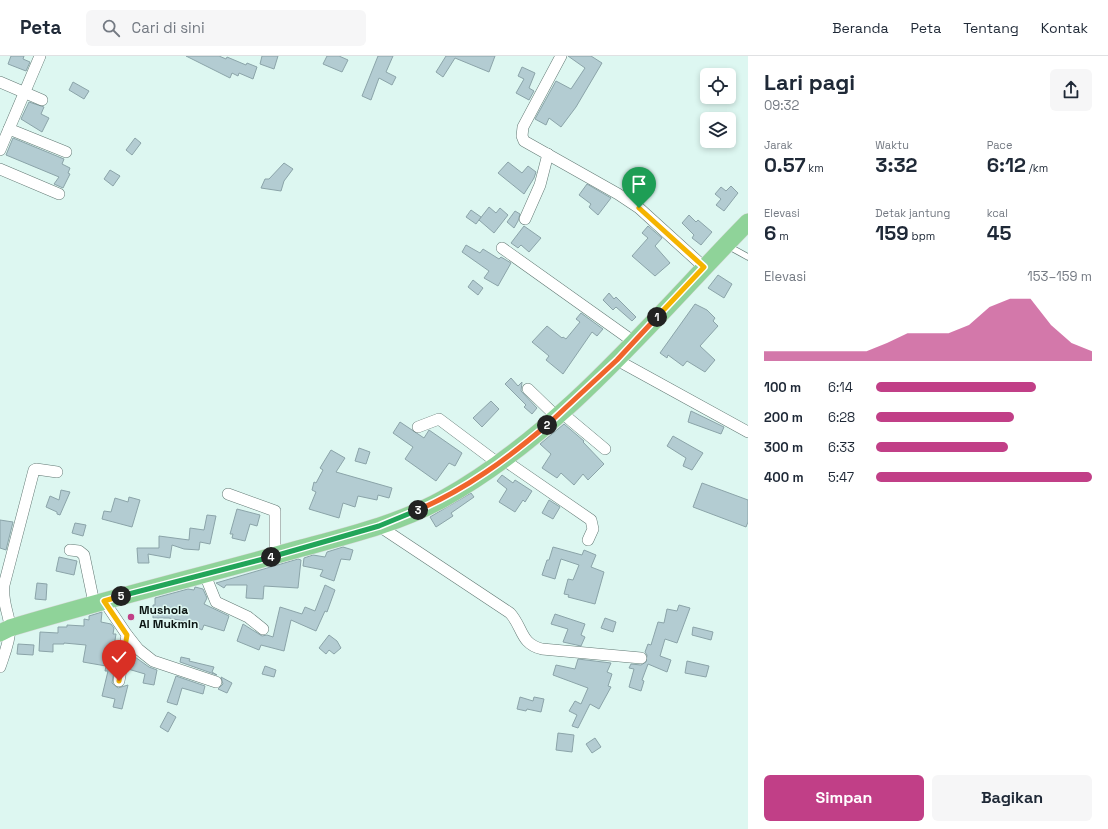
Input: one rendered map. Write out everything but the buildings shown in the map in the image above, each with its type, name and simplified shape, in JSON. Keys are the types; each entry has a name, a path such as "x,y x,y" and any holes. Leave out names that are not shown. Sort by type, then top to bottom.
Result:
{"main road":[{"path":"5,630 99,602 275,556 379,526 441,500 502,462 560,415 617,360 748,222"}],"street":[{"path":"0,150 40,56"},
{"path":"561,56 522,132 524,141 618,194 639,208 704,267"},
{"path":"0,82 42,100"},
{"path":"9,129 66,152"},
{"path":"525,219 540,185 548,154"},
{"path":"0,169 59,194"},
{"path":"502,248 634,342"},
{"path":"617,360 748,432"},
{"path":"528,389 605,449"},
{"path":"418,427 439,419 591,520 594,525 588,540"},
{"path":"0,667 8,641 5,630 3,598 4,585 34,470 57,472"},
{"path":"228,494 276,511 275,556"},
{"path":"379,526 510,613 515,618 525,640 532,646 641,658"},
{"path":"70,550 79,551 84,555 99,602 138,649 153,662 216,682"},
{"path":"205,575 216,602 248,617 263,629"},
{"path":"119,681 127,635"}],"lane":[{"path":"726,245 748,257"}],"place":[{"name":"Mushola Al Mukmin","path":"131,617"}],"route":[{"path":"119,681 127,635 104,601 205,575 379,526 412,513 441,500 499,464 562,413 617,360 704,267 639,208"}]}
